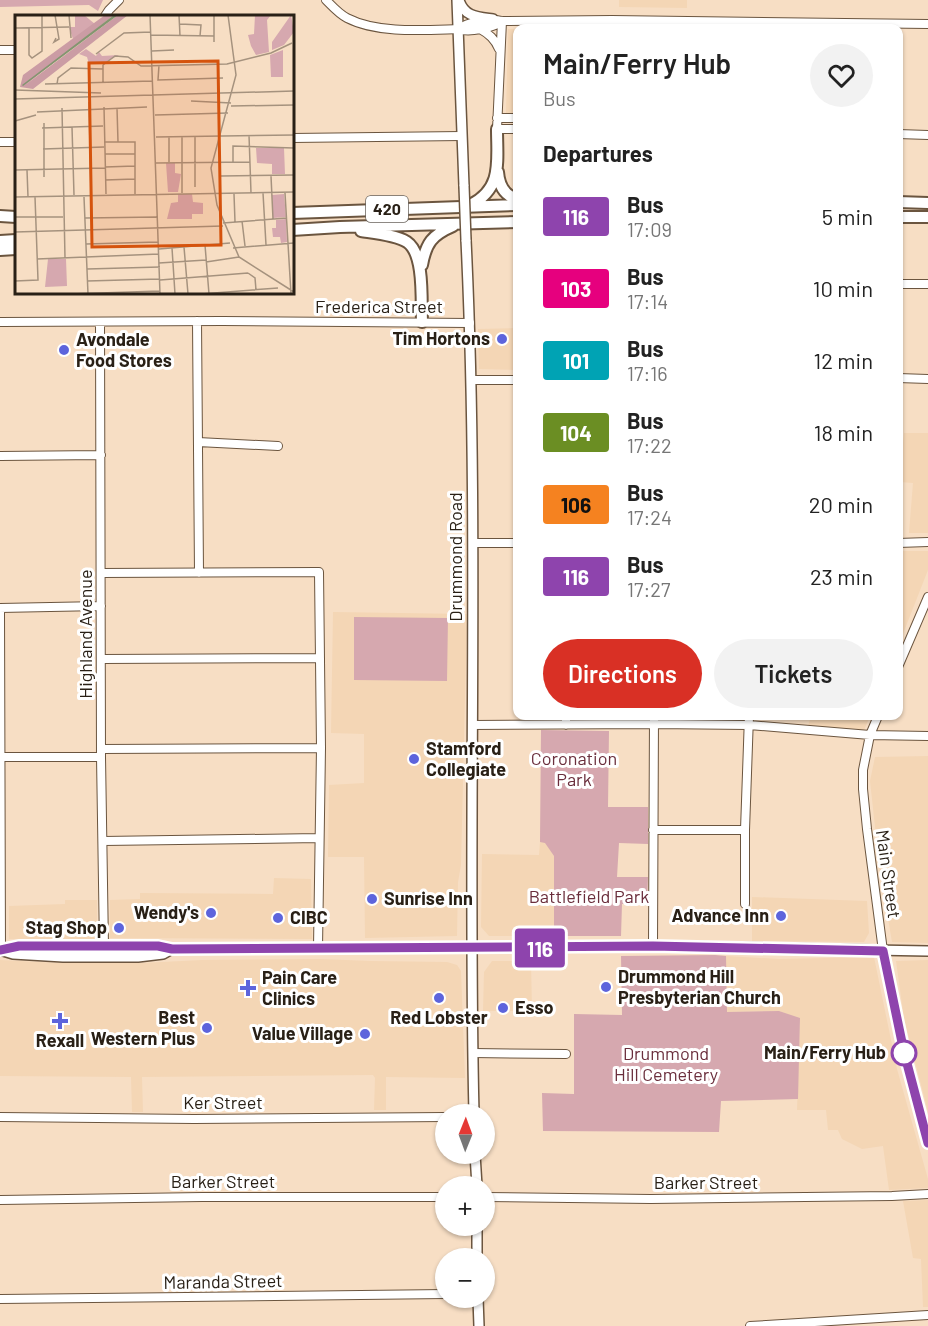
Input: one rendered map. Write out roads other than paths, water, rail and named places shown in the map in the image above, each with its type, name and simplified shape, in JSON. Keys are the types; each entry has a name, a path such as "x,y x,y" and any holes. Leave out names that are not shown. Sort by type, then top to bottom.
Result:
{"highway":[{"path":"470,206 480,200 493,185 497,123"},
{"path":"496,166 502,188 513,198"},
{"path":"903,202 928,202"},
{"name":"420","path":"294,213 513,205"},
{"path":"0,216 15,217"},
{"path":"903,217 928,217"},
{"path":"0,223 15,222"},
{"name":"420","path":"294,230 513,222"},
{"path":"420,277 429,241 441,231 461,223"},
{"path":"340,227 391,236 408,242 418,255 422,322"},
{"path":"0,241 15,240"},
{"path":"0,250 15,249"}],"main road":[{"name":"Drummond Road","path":"458,0 471,380 474,1104"},
{"path":"458,0 461,7 472,16 497,20"},
{"path":"0,950 19,946 158,946 172,949 653,946 928,951"},
{"path":"0,950 13,954 51,957 138,957 163,954 172,949"},
{"path":"478,1308 479,1326"}],"street":[{"path":"106,15 119,0"},
{"path":"326,0 346,18 366,25 400,29 459,29 464,32 497,26 497,20"},
{"path":"459,29 463,25 497,20 612,20 735,24"},
{"path":"497,20 500,58 497,123"},
{"path":"903,24 928,24"},
{"path":"480,29 496,42 500,58"},
{"path":"497,123 513,119"},
{"path":"497,123 513,128"},
{"path":"903,134 928,135"},
{"path":"294,138 462,136"},
{"path":"903,284 928,284"},
{"path":"197,321 199,573"},
{"name":"Frederica Street","path":"0,322 470,323"},
{"name":"Highland Avenue","path":"100,322 104,946"},
{"path":"903,378 928,379"},
{"path":"471,380 513,380"},
{"path":"198,442 278,446"},
{"path":"0,456 101,455"},
{"path":"903,543 928,542"},
{"path":"473,543 513,543"},
{"path":"101,573 319,572 321,748 318,948"},
{"path":"903,656 928,597"},
{"path":"0,950 0,610 101,606"},
{"path":"102,659 320,658"},
{"path":"566,720 566,725"},
{"path":"472,725 566,725 654,720 870,735 928,736"},
{"path":"653,946 654,720"},
{"path":"745,904 749,720"},
{"name":"Main Street","path":"876,720 870,735 863,770 870,850 883,951 893,1002 905,1058 928,1143"},
{"path":"1,758 101,753 321,748"},
{"path":"653,830 745,830"},
{"path":"103,841 319,838"},
{"path":"473,1053 566,1054"},
{"name":"Ker Street","path":"0,1117 184,1119 435,1117"},
{"name":"Barker Street","path":"495,1197 662,1199 928,1194"},
{"name":"Barker Street","path":"0,1200 435,1197"},
{"name":"Maranda Street","path":"0,1299 435,1294"},
{"path":"750,1326 812,1324 928,1315"}],"place":[{"name":"Tim Hortons","path":"502,339"},
{"name":"Avondale Food Stores","path":"64,350"},
{"name":"Stamford Collegiate","path":"414,759"},
{"name":"Sunrise Inn","path":"372,899"},
{"name":"Wendy's","path":"211,913"},
{"name":"Advance Inn","path":"781,916"},
{"name":"CIBC","path":"278,918"},
{"name":"Stag Shop","path":"119,928"},
{"name":"Drummond Hill Presbyterian Church","path":"606,987"},
{"name":"Pain Care Clinics","path":"248,988"},
{"name":"Red Lobster","path":"439,998"},
{"name":"Esso","path":"503,1008"},
{"name":"Rexall","path":"60,1021"},
{"name":"Best Western Plus","path":"207,1028"},
{"name":"Value Village","path":"365,1034"},
{"name":"Main/Ferry Hub","path":"904,1053"}],"park label":[{"name":"Coronation Park","path":"574,769"},
{"name":"Battlefield Park","path":"589,897"},
{"name":"Drummond Hill Cemetery","path":"666,1064"}]}
